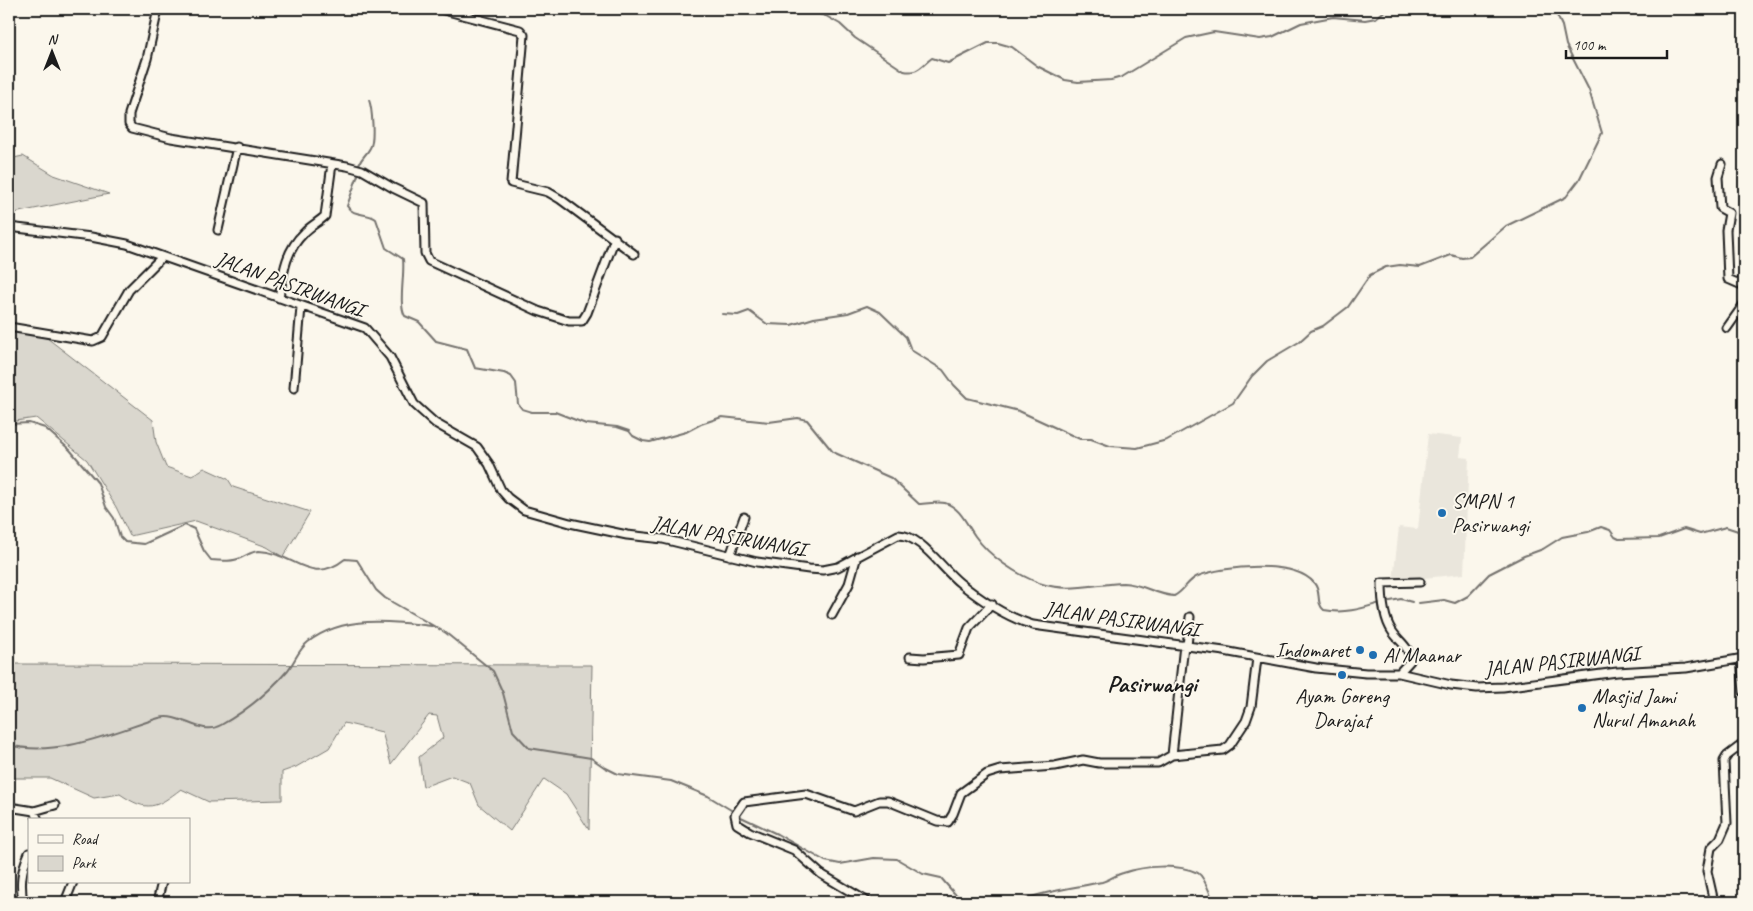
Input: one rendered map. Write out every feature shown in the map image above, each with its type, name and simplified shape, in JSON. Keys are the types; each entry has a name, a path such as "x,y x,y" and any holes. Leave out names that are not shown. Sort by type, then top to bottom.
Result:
{"street":[{"path":"158,9 147,59 129,114 129,124 132,128 171,138 237,147 362,170 393,188 424,202 424,252 429,261 517,302 569,320 582,321 588,313 615,238"},
{"path":"440,9 522,32 523,48 511,183 548,192 615,238 634,254"},
{"path":"218,230 237,147"},
{"path":"279,298 286,263 292,247 304,233 326,216 332,164"},
{"path":"1722,164 1718,187 1720,208 1729,213 1726,230 1728,278 1744,286"},
{"name":"JALAN PASIRWANGI","path":"9,227 116,242 301,307 354,323 373,335 390,357 414,404 435,422 477,447 488,464 500,490 508,498 524,510 570,523 627,535 663,539 758,562 823,570 838,567 898,535 909,536 921,543 937,563 962,585 1016,619 1033,625 1185,646 1316,668 1366,673 1399,673 1451,685 1477,688 1503,687 1617,672 1686,668 1743,658"},
{"path":"9,327 93,341 102,337 129,290 161,258"},
{"path":"1727,328 1744,304"},
{"path":"294,388 301,307"},
{"path":"730,556 744,517"},
{"path":"832,614 848,584 857,556"},
{"path":"1399,673 1410,661 1410,653 1391,631 1386,616 1382,583 1392,581 1420,582"},
{"path":"910,657 924,658 959,655 969,628 992,604"},
{"path":"1172,756 1190,617"},
{"path":"868,902 821,874 794,850 758,836 738,824 735,815 740,807 747,801 806,794 854,811 879,801 888,801 937,821 948,822 961,793 987,774 1000,770 1055,766 1083,760 1099,763 1158,763 1172,756 1222,750 1230,745 1246,722 1251,707 1257,658"},
{"path":"1743,658 1744,692"},
{"path":"1714,902 1707,870 1711,848 1718,841 1727,824 1724,761 1727,756 1744,743"},
{"path":"9,807 34,811 55,805"},
{"path":"34,811 37,818"},
{"path":"23,902 22,869 28,855"},
{"path":"65,902 72,884"},
{"path":"157,902 162,884"}],"shaded area":[{"name":"SMPN 1 Pasirwangi","path":"1428,434 1462,438 1460,457 1469,458 1464,574 1393,581 1399,527 1418,529"}],"green space":[{"path":"23,156 54,175 109,194 9,214 9,159"},
{"path":"9,330 47,338 153,420 156,442 166,467 192,476 204,468 228,479 233,487 310,512 283,557 267,547 196,521 130,536 116,507 87,460 36,418 9,422"},
{"path":"9,664 592,665 589,830 566,794 544,779 510,831 479,805 470,783 452,776 423,787 419,757 443,738 437,716 429,715 391,764 382,732 344,723 329,748 296,767 282,772 282,800 209,802 181,789 158,804 145,806 120,794 94,798 50,778 9,778"}],"waterway":[{"path":"802,9 826,16 840,24 855,38 904,71 916,70 932,58 948,63 988,43 998,43 1012,47 1037,66 1065,80 1078,82 1111,80 1122,77 1186,38 1214,32 1260,39 1272,37 1301,23 1333,17 1365,20 1376,18 1387,9"},
{"path":"722,314 738,315 749,311 767,324 791,325 814,318 848,313 867,306 880,312 906,337 911,350 943,370 967,398 1019,411 1080,439 1091,439 1110,446 1137,448 1167,440 1233,403 1252,376 1267,361 1299,342 1311,331 1323,326 1348,307 1370,275 1386,267 1400,265 1420,267 1451,255 1462,258 1470,257 1506,226 1566,197 1579,180 1602,133 1589,90 1566,45 1562,26 1554,9"},
{"path":"359,164 372,144 369,100"},
{"path":"358,175 347,206 353,212 376,219 386,248 403,259 402,305 405,316 419,322 436,341 467,349 475,368 511,376 516,383 518,404 522,409 532,412 555,412 586,424 617,427 629,431 633,436 643,441 650,442 686,432 701,424 722,417 769,422 798,418 807,420 833,452 891,478 919,504 939,502 955,508 981,544 996,558 1021,575 1050,586 1071,588 1123,583 1174,596 1195,578 1209,572 1240,567 1258,567 1291,570 1304,575 1316,586 1320,604 1324,610 1345,611 1380,603"},
{"path":"9,424 29,423 45,428 70,450 98,483 106,507 114,518 120,537 125,542 144,544 185,525 194,529 204,551 211,560 235,560 259,551 271,553 311,569 322,570 333,567 345,559 357,560 376,590 385,598 446,633 493,671 503,693 513,731 529,748 591,758 618,774 671,781 708,796 731,810"},
{"path":"1419,603 1444,600 1455,603 1468,596 1489,574 1524,556 1543,549 1562,537 1588,532 1601,527 1610,530 1619,539 1659,538 1684,529 1700,534 1726,527 1744,533"},
{"path":"1385,602 1401,599 1412,602"},
{"path":"9,745 28,748 66,746 167,717 206,728 213,728 239,714 265,693 288,670 305,645 322,633 336,627 368,622 432,626"},
{"path":"741,817 777,834 825,861 840,864 874,858 897,859 923,874 941,878 954,893 967,902"},
{"path":"1017,902 1049,892 1102,882 1120,874 1150,867 1180,868 1198,873 1205,882 1214,902"}],"place":[{"name":"SMPN 1 Pasirwangi","path":"1442,513"},
{"name":"Indomaret","path":"1360,650"},
{"name":"Al Maanar","path":"1373,655"},
{"name":"Ayam Goreng Darajat","path":"1342,675"},
{"name":"Masjid Jami Nurul Amanah","path":"1582,708"}],"district":[{"name":"Pasirwangi","path":"1152,684"}]}
